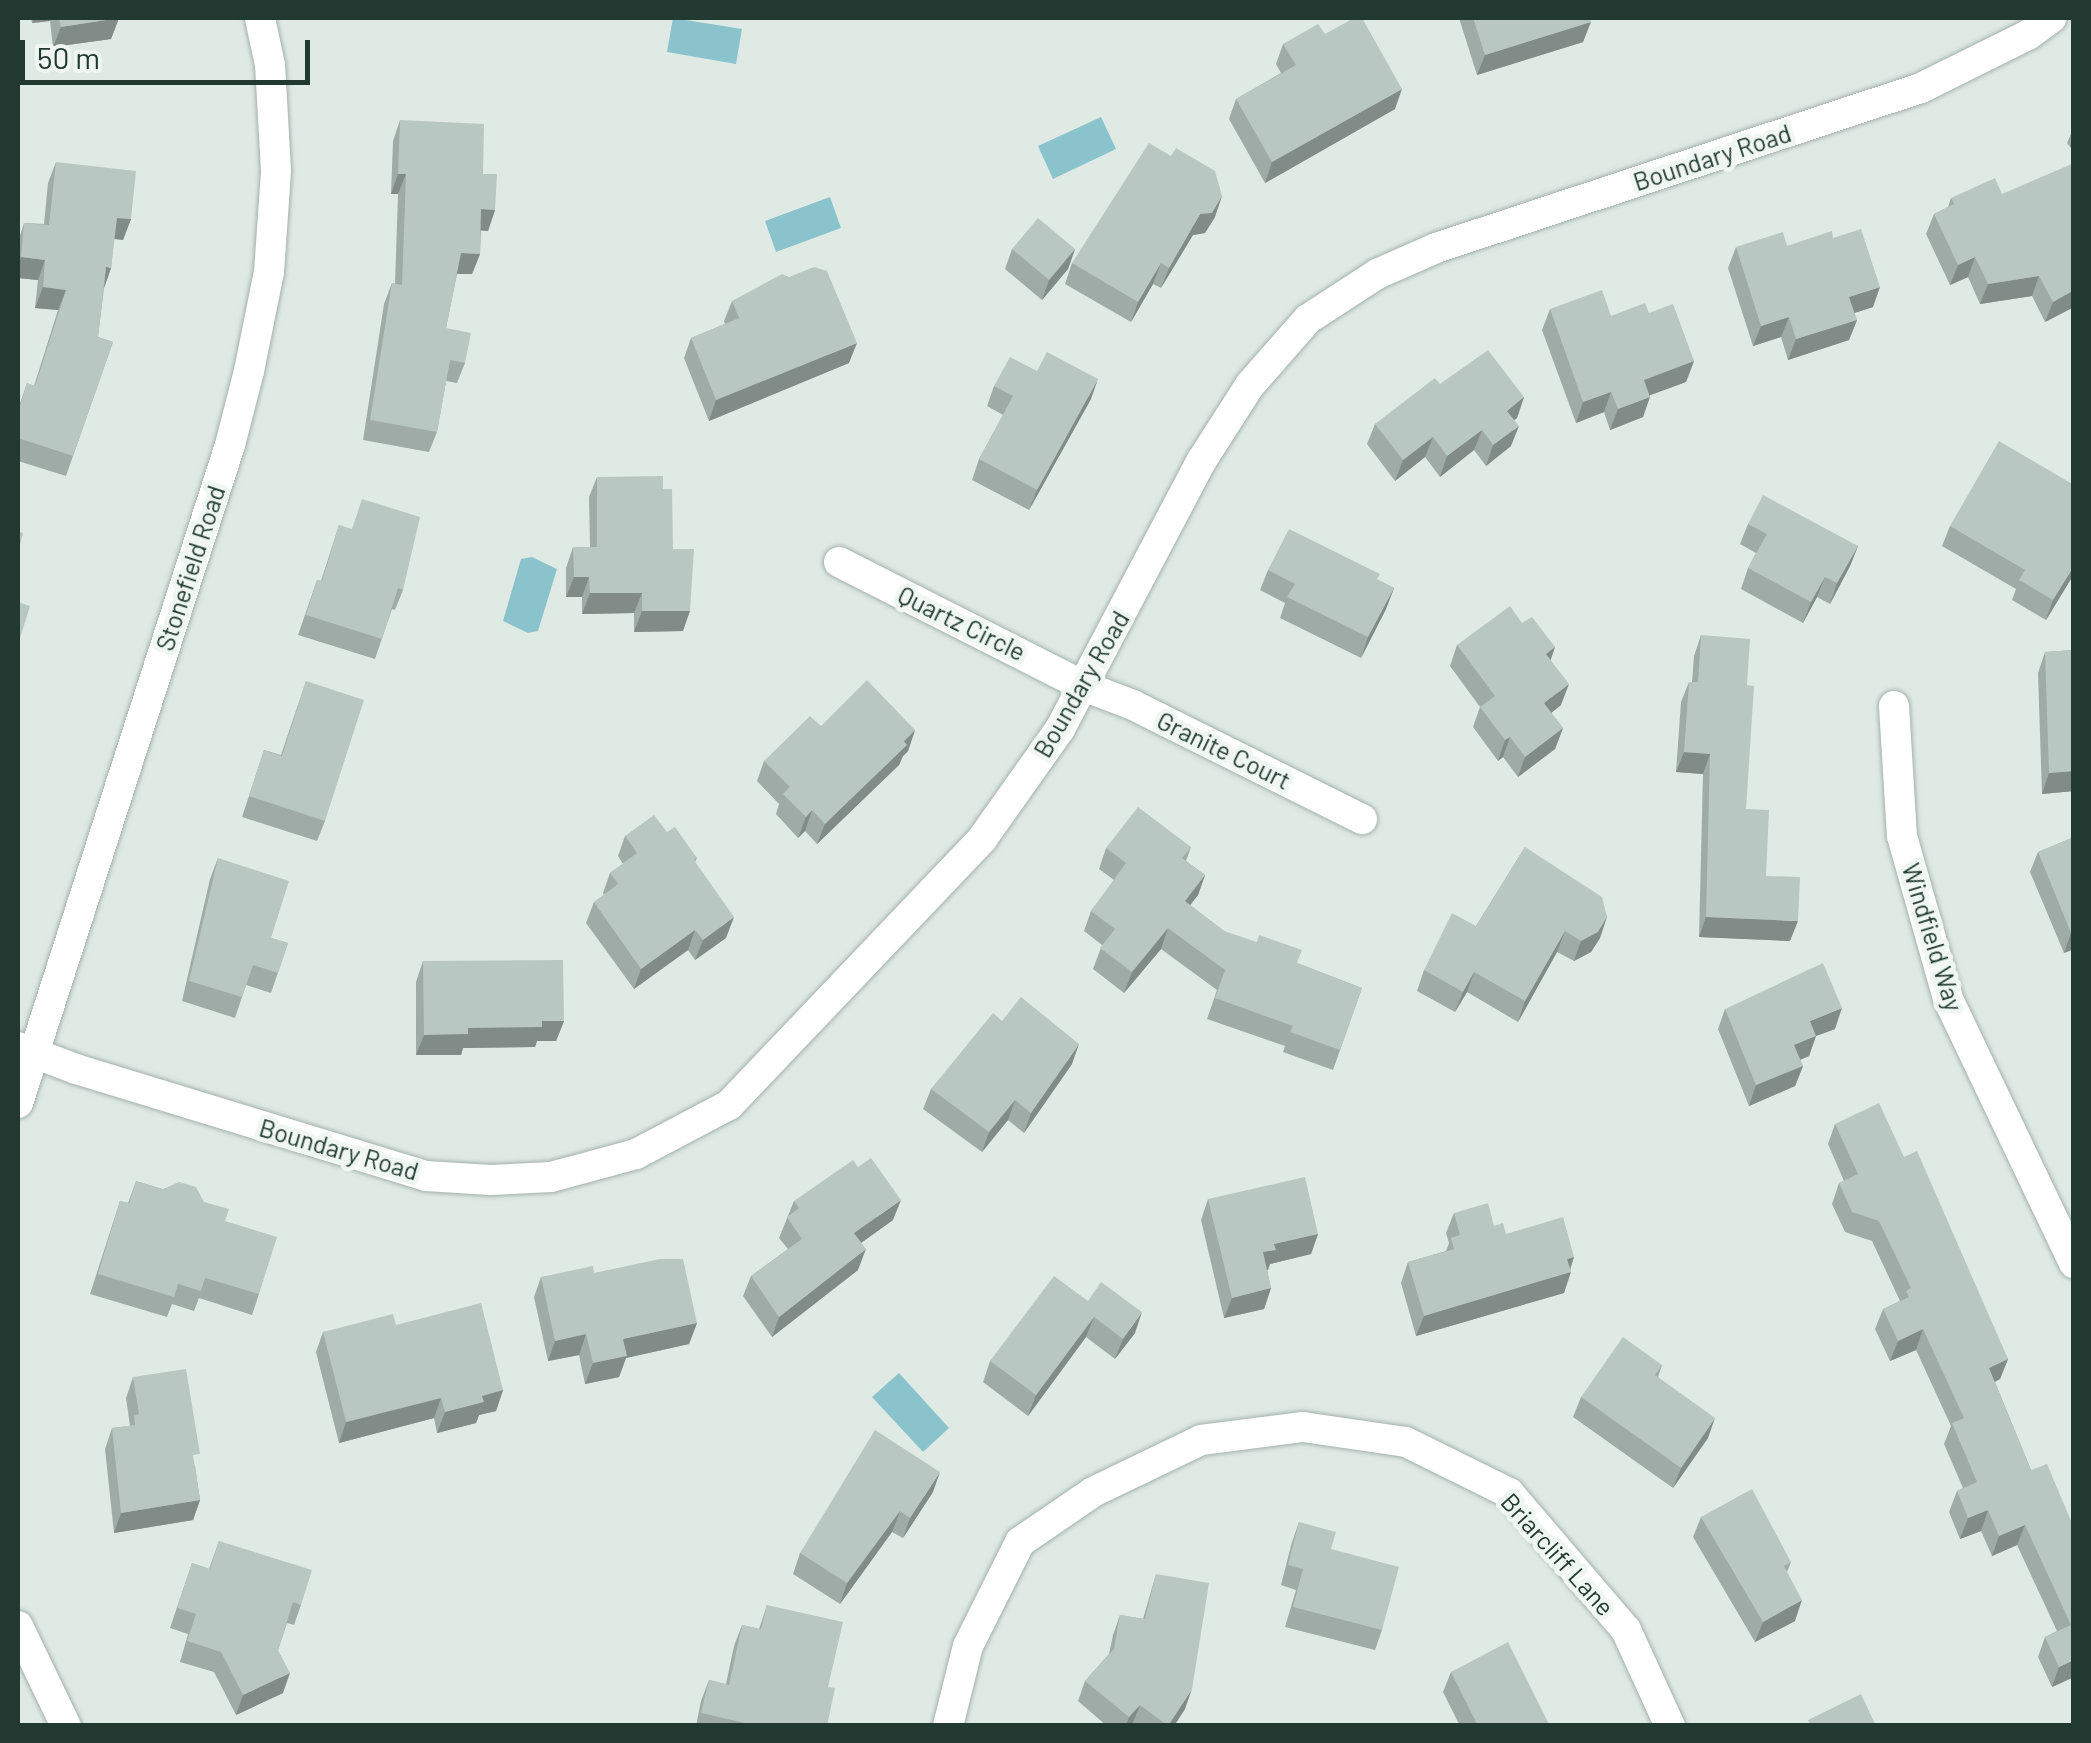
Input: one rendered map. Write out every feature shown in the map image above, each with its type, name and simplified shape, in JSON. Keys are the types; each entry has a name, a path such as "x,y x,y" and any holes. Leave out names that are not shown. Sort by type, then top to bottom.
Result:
{"street":[{"name":"Stonefield Road","path":"18,1104 26,1049 230,445 250,371 269,272 276,171 270,65 260,18"},
{"name":"Boundary Road","path":"26,1049 76,1069 426,1176 492,1180 551,1176 636,1154 728,1105 792,1043 982,840 1060,729 1202,460 1250,386 1308,319 1377,274 1436,248 1921,88 2028,35 2051,18"},
{"name":"Quartz Circle","path":"839,562 1083,686"},
{"name":"Granite Court","path":"1083,686 1133,705 1362,819"},
{"name":"Windfield Way","path":"1894,706 1902,836 1948,999 2074,1264"},
{"name":"Briarcliff Lane","path":"948,1726 968,1646 1020,1542 1093,1492 1201,1440 1303,1427 1406,1442 1509,1494 1626,1630 1670,1726"},
{"path":"18,1626 66,1726"}],"water":[{"path":"673,18 742,29 736,64 667,52"},
{"path":"1101,117 1116,149 1053,179 1038,146"},
{"path":"830,197 841,228 776,252 765,221"},
{"path":"532,557 557,569 538,631 528,633 503,621 521,559"},
{"path":"899,1373 949,1428 923,1452 872,1397"}],"building":[{"path":"59,18 119,18 61,27"},
{"path":"1354,18 1362,18 1402,89 1272,162 1236,99 1296,65 1283,44 1318,24 1325,34"},
{"path":"1473,18 1590,18 1591,22 1485,55"},
{"path":"400,120 484,124 483,174 497,174 495,210 481,209 480,254 461,253 446,328 471,333 465,363 450,360 437,432 370,420 392,283 402,285 406,174 398,174"},
{"path":"1149,143 1171,156 1176,148 1215,171 1222,196 1212,213 1200,214 1169,268 1161,263 1138,302 1072,263"},
{"path":"56,162 136,171 131,219 117,218 111,268 106,267 98,337 113,342 73,456 18,438 18,412 27,383 35,386 66,290 43,287 45,260 21,257 24,223 49,225"},
{"path":"2074,163 2074,290 2053,302 2039,276 1988,284 1975,257 1958,265 1934,214 1954,204 1951,198 1995,178 2002,194"},
{"path":"1038,218 1075,249 1049,280 1012,249"},
{"path":"1861,229 1880,287 1849,297 1857,320 1796,339 1789,317 1761,326 1736,247 1783,232 1787,246 1832,231 1833,238"},
{"path":"814,267 827,271 857,343 716,400 691,338 739,318 732,301 782,274 789,277"},
{"path":"1602,290 1611,316 1645,303 1649,313 1673,304 1694,361 1644,380 1650,397 1618,409 1611,392 1583,402 1550,309"},
{"path":"1488,350 1524,397 1507,411 1519,426 1493,445 1482,430 1447,456 1433,437 1403,460 1375,424 1435,378 1440,384"},
{"path":"1047,352 1098,379 1037,490 979,459 1013,396 994,386 1010,357 1037,371"},
{"path":"1999,441 2074,485 2074,566 2053,600 2019,580 2025,570 1950,526"},
{"path":"663,476 663,489 672,489 673,549 694,549 690,611 642,611 642,593 590,593 589,577 574,577 573,547 597,547 597,477"},
{"path":"1763,495 1858,546 1837,583 1825,577 1811,602 1748,568 1767,534 1748,524"},
{"path":"362,499 420,517 403,590 398,588 382,639 306,615 317,580 322,581 339,525 352,529"},
{"path":"1289,529 1380,574 1377,579 1394,588 1368,637 1287,597 1295,584 1268,570"},
{"path":"18,602 30,606 18,645"},
{"path":"1510,606 1522,623 1532,617 1555,647 1546,654 1569,684 1544,703 1563,728 1525,757 1510,737 1505,740 1480,707 1495,696 1457,645"},
{"path":"1701,635 1750,639 1747,685 1754,686 1746,809 1769,810 1766,876 1800,877 1798,921 1706,917 1710,754 1684,752 1689,682 1698,682"},
{"path":"2074,650 2074,771 2049,773 2045,652"},
{"path":"867,680 915,730 904,741 907,745 825,824 812,810 806,817 783,794 790,787 764,761 810,716 821,726"},
{"path":"306,681 364,700 325,821 249,796 264,750 282,756"},
{"path":"1138,807 1191,847 1182,858 1205,875 1185,901 1224,931 1257,942 1259,935 1302,950 1297,963 1362,988 1340,1050 1290,1032 1293,1026 1215,998 1225,970 1168,928 1132,972 1100,948 1115,929 1091,911 1126,863 1106,848"},
{"path":"654,815 667,832 675,827 734,917 703,940 695,930 641,969 594,902 618,884 610,873 637,853 625,836"},
{"path":"2074,837 2074,932 2071,933 2038,852"},
{"path":"1525,847 1602,897 1607,917 1598,932 1581,941 1565,931 1525,1001 1474,972 1463,992 1424,970 1452,913 1476,926"},
{"path":"218,858 289,881 271,938 288,943 278,973 253,965 242,997 189,981"},
{"path":"563,960 564,1021 542,1021 542,1027 468,1028 468,1034 424,1035 423,961"},
{"path":"1823,963 1842,1008 1810,1021 1816,1036 1794,1045 1803,1066 1756,1085 1725,1009"},
{"path":"1021,997 1079,1044 1031,1113 1015,1100 989,1132 931,1089 993,1013 1002,1021"},
{"path":"1879,1103 1904,1157 1917,1151 2008,1359 1989,1368 2031,1470 2047,1464 2074,1528 2074,1660 2059,1667 2045,1637 2071,1625 2025,1525 1999,1536 1988,1510 1968,1518 1957,1491 1977,1482 1952,1423 1964,1418 1923,1329 1898,1341 1883,1309 1909,1297 1906,1291 1911,1288 1879,1221 1852,1212 1839,1183 1858,1174 1835,1124"},
{"path":"871,1158 901,1200 854,1233 866,1249 779,1317 751,1276 802,1239 787,1217 799,1208 794,1201 853,1160 858,1167"},
{"path":"1305,1177 1318,1234 1274,1244 1276,1250 1263,1252 1271,1288 1232,1298 1208,1199"},
{"path":"136,1181 163,1189 179,1182 196,1187 204,1202 229,1209 225,1221 277,1237 259,1294 205,1278 201,1291 178,1284 174,1297 98,1274 120,1201 129,1203"},
{"path":"1488,1203 1494,1226 1503,1223 1506,1234 1563,1217 1574,1257 1567,1259 1571,1272 1424,1316 1408,1262 1454,1249 1451,1238 1460,1235 1454,1213"},
{"path":"660,1259 683,1259 697,1323 623,1339 627,1356 593,1363 586,1334 555,1341 541,1277 593,1266 594,1273"},
{"path":"1054,1276 1088,1301 1101,1282 1142,1312 1123,1339 1094,1317 1036,1395 990,1361"},
{"path":"481,1303 503,1390 482,1396 484,1402 445,1412 441,1398 346,1422 323,1332 393,1314 396,1325"},
{"path":"1623,1337 1662,1365 1655,1375 1715,1418 1681,1468 1581,1397"},
{"path":"186,1369 200,1454 193,1455 200,1500 121,1513 112,1428 135,1425 134,1415 139,1414 133,1377"},
{"path":"875,1430 940,1472 910,1518 900,1511 847,1583 800,1553"},
{"path":"1752,1489 1791,1562 1784,1566 1802,1600 1763,1622 1701,1517"},
{"path":"1299,1522 1336,1532 1331,1549 1399,1567 1382,1630 1293,1607 1303,1569 1288,1565"},
{"path":"219,1541 312,1570 301,1605 293,1602 278,1650 290,1673 243,1695 221,1652 187,1641 196,1614 177,1608 192,1563 210,1569"},
{"path":"1156,1574 1209,1583 1192,1689 1168,1726 1140,1705 1129,1717 1085,1681 1114,1649 1120,1615 1145,1619"},
{"path":"767,1605 843,1622 828,1687 835,1688 827,1726 758,1726 701,1713 709,1680 729,1685 742,1625 761,1629"},
{"path":"1508,1642 1550,1726 1478,1726 1451,1672"},
{"path":"1861,1694 1876,1726 1811,1726 1808,1720"}]}
